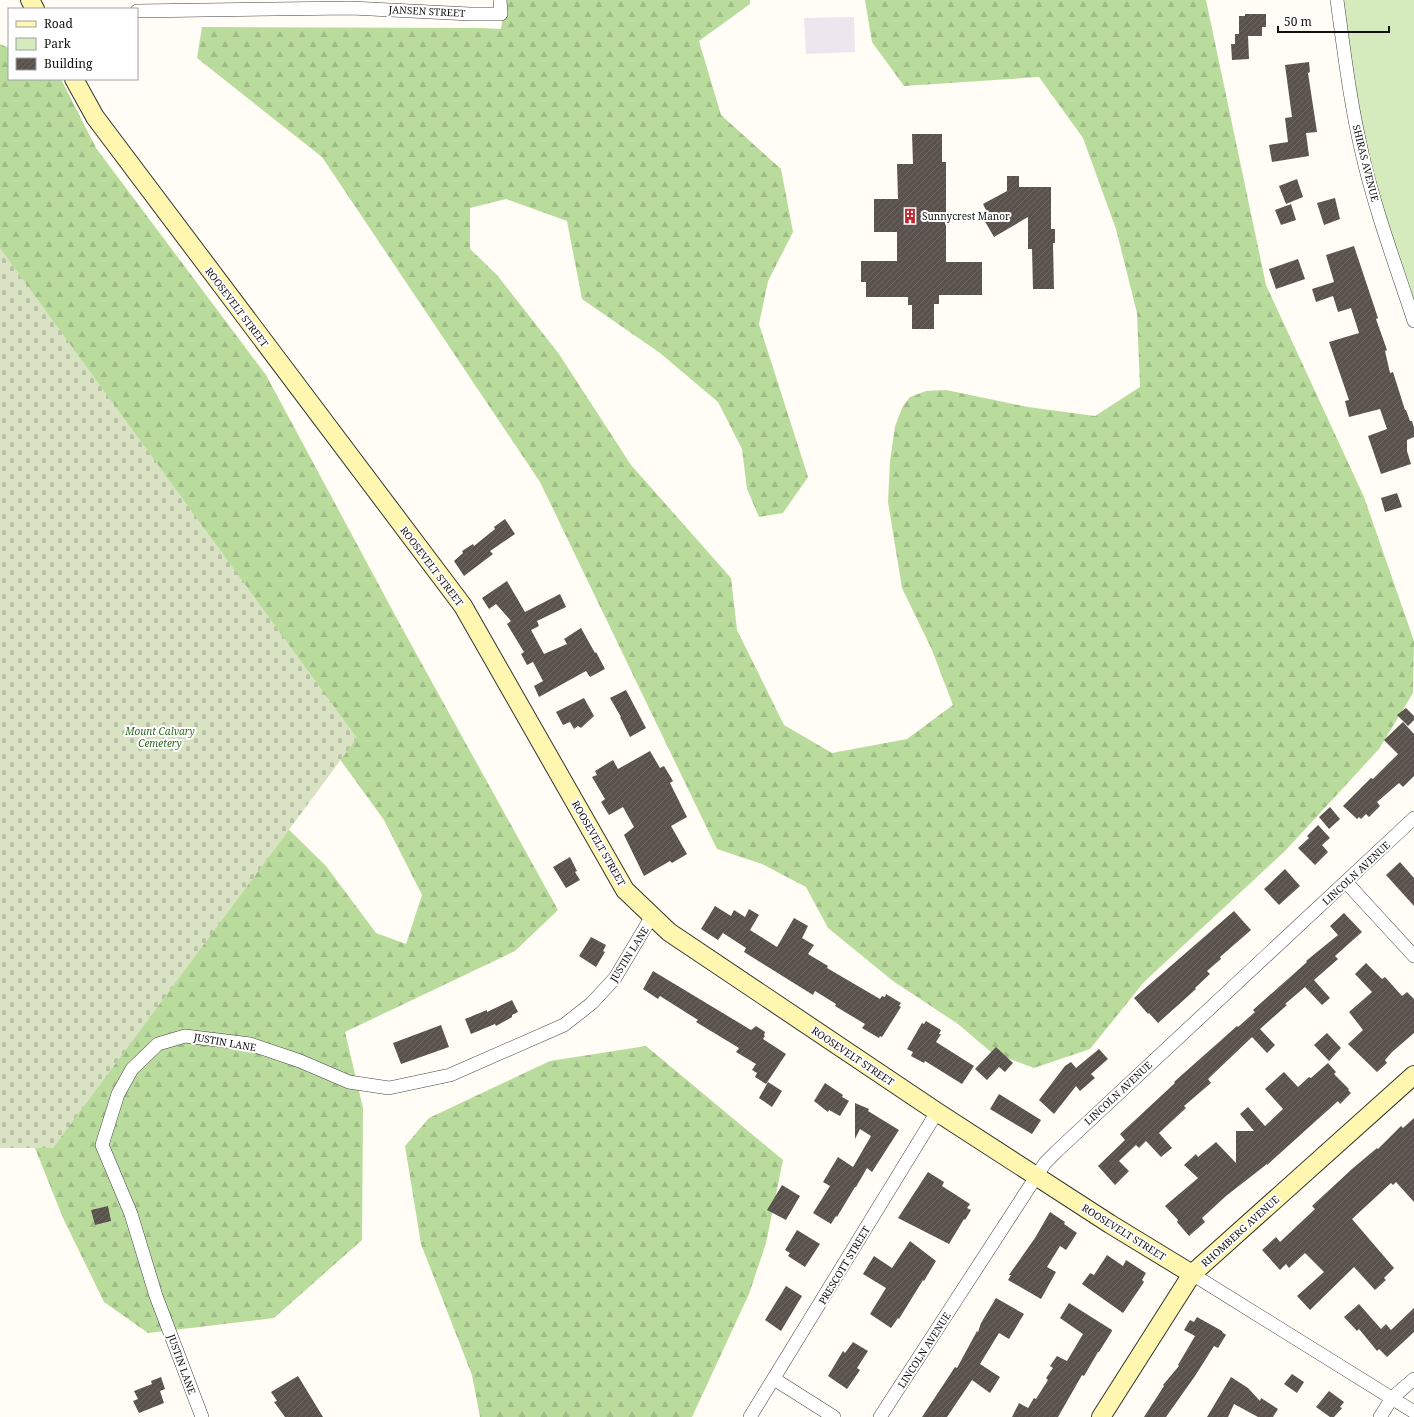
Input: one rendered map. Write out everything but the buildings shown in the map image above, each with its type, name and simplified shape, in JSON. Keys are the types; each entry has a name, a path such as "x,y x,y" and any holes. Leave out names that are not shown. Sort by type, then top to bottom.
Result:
{"street":[{"name":"JANSEN STREET","path":"138,11 351,8 470,14 501,14 500,0"},
{"name":"SHIRAS AVENUE","path":"1337,0 1352,104 1362,155 1379,216 1414,321"},
{"name":"ROOSEVELT STREET","path":"75,80 95,117 463,606 625,890 669,932 937,1112 1036,1176 1414,1412"},
{"name":"LINCOLN AVENUE","path":"880,1417 1045,1164 1057,1151 1414,818"},
{"path":"1346,882 1414,956"},
{"name":"JUSTIN LANE","path":"202,1417 156,1296 131,1214 102,1145 118,1094 132,1069 158,1044 185,1036 250,1044 300,1061 349,1082 389,1088 450,1075 564,1025 592,1003 615,978 652,916"},
{"name":"RHOMBERG AVENUE","path":"1101,1417 1192,1274 1414,1075"},
{"name":"PRESCOTT STREET","path":"750,1417 937,1112"},
{"path":"774,1379 834,1417"},
{"path":"1380,1417 1392,1398 1414,1379"}],"shaded area":[{"path":"854,17 855,52 806,54 804,18"}],"green space":[{"path":"505,0 750,0 750,4 699,41 721,115 781,169 793,232 768,281 759,324 808,477 783,513 759,517 747,489 742,449 718,402 660,353 582,299 567,221 506,199 470,208 470,249 497,275 559,354 631,465 731,578 737,630 784,725 832,753 907,739 953,705 932,650 902,588 888,502 890,461 895,426 903,406 910,397 926,391 946,390 1028,407 1095,416 1140,387 1137,313 1116,229 1083,138 1039,77 904,86 872,42 865,0 1206,0 1266,285 1364,497 1414,641 1413,693 1379,749 1285,851 1144,982 1090,1049 1034,1068 991,1052 958,1024 893,981 828,928 806,887 762,864 717,849 540,482 322,157 197,58 202,27 501,29"},
{"path":"1337,0 1414,0 1414,321 1379,216"},
{"path":"0,44 8,48 8,80 62,80 96,148 266,375 402,628 558,910 515,951 345,1032 363,1108 362,1240 274,1318 148,1333 104,1302 63,1218 25,1123 230,772 326,866 376,933 406,944 422,895 384,820 0,292"},
{"name":"Mount Calvary Cemetery","path":"0,248 357,738 53,1148 0,1148"},
{"path":"646,1046 783,1160 766,1243 749,1294 692,1417 480,1417 472,1375 421,1244 405,1146 429,1118 550,1061"}],"place":[{"name":"Sunnycrest Manor","path":"910,216"}]}
